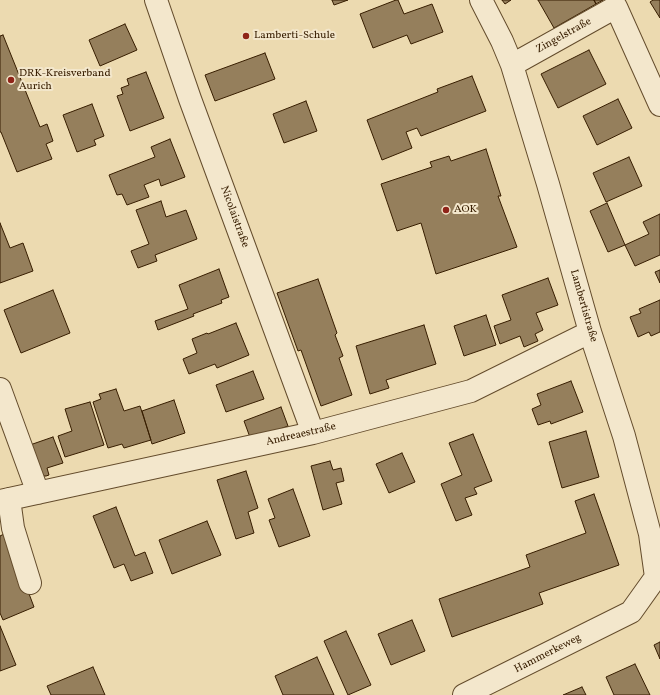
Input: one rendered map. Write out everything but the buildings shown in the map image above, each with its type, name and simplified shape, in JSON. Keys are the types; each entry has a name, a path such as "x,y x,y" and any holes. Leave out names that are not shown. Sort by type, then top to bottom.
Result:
{"street":[{"name":"Nicolaistraße","path":"156,0 190,99 313,433"},
{"name":"Lambertistraße","path":"481,0 502,41 512,65 590,332 624,436 650,534 656,577 631,612"},
{"name":"Zingelstraße","path":"512,65 622,3 660,105"},
{"name":"Andreaestraße","path":"5,500 313,433 470,391 590,332"},
{"path":"0,389 38,493"},
{"path":"5,500 30,583"},
{"name":"Hammerkeweg","path":"464,695 631,612"}],"place":[{"name":"Lamberti-Schule","path":"246,36"},
{"name":"DRK-Kreisverband Aurich","path":"11,80"},
{"name":"AOK","path":"446,210"}]}
